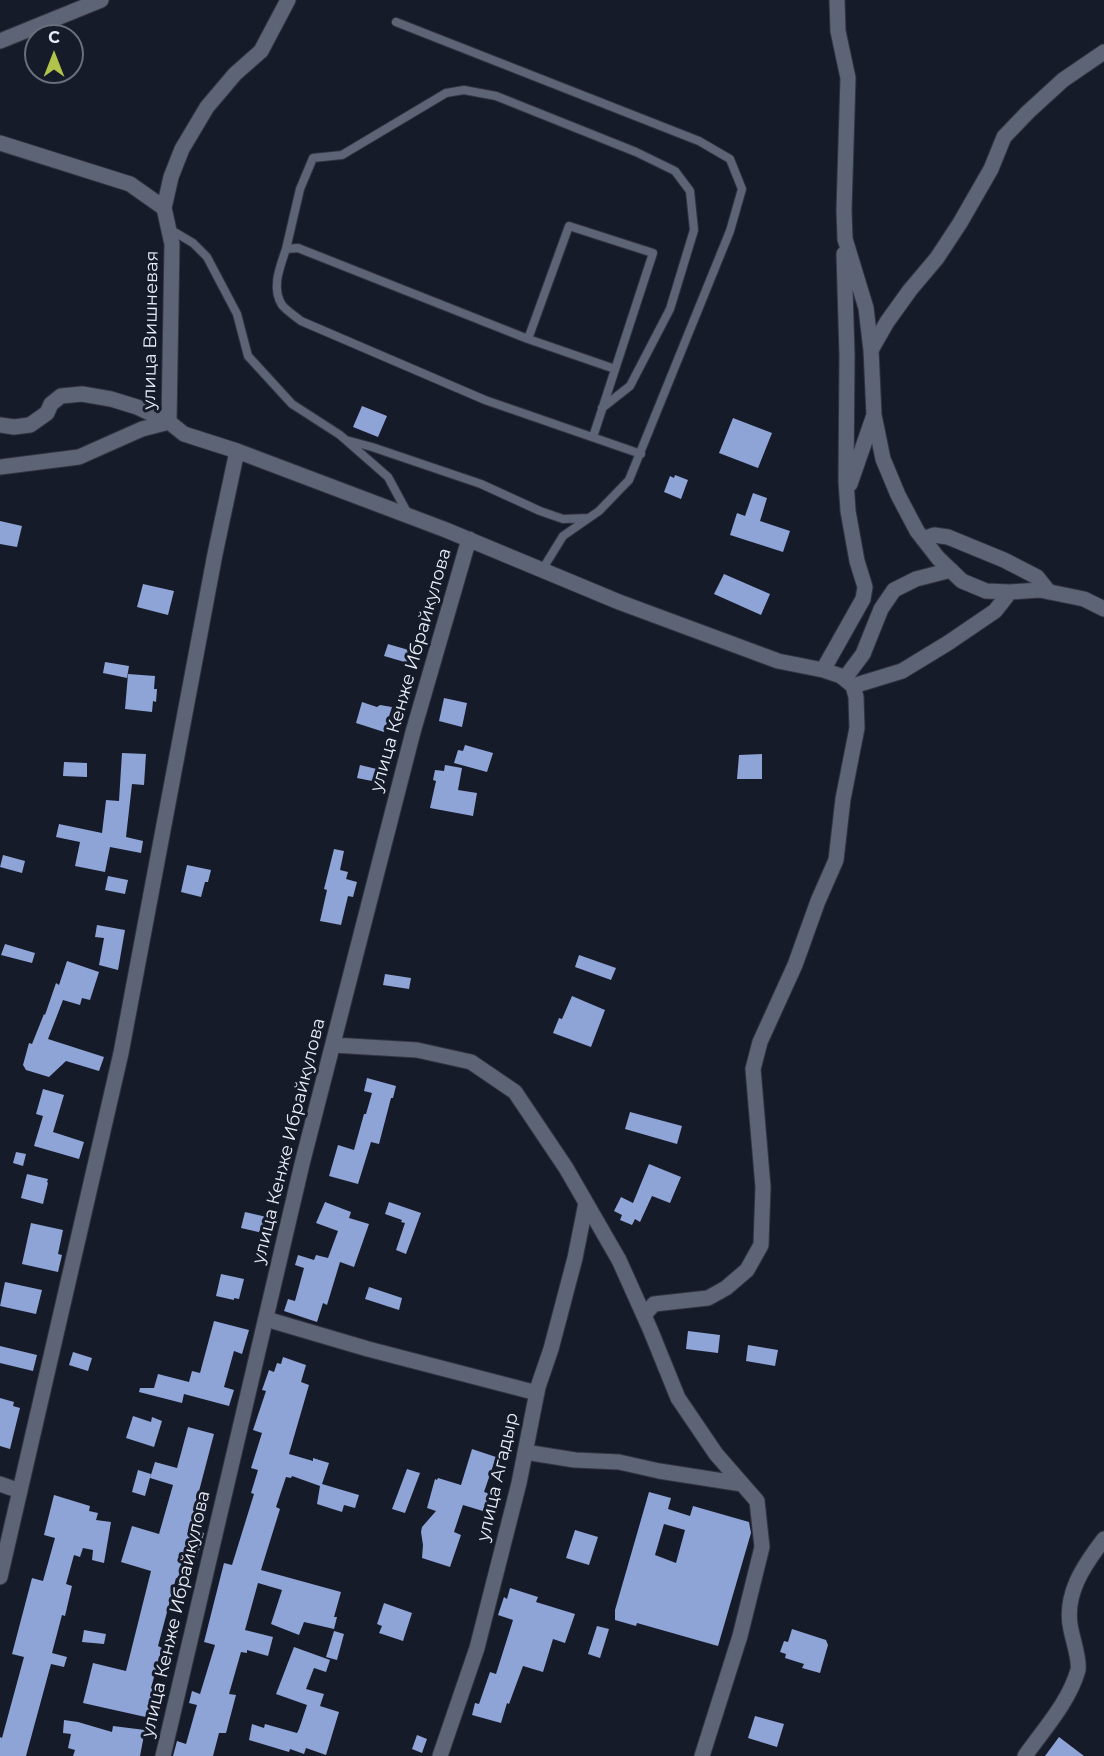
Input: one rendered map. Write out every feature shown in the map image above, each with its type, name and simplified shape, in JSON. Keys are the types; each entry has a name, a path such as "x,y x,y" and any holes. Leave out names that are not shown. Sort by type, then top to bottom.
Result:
{"street":[{"path":"0,41 101,0"},
{"path":"0,143 130,184 164,208 171,177 182,149 207,107 235,74 261,51 288,0"},
{"path":"823,670 863,599 866,587 857,561 847,493 845,443 847,355 843,264 848,78 838,31 837,0"},
{"path":"871,350 887,322 937,258 960,223 990,169 1004,137 1064,80 1104,52"},
{"name":"улица Вишневая","path":"164,208 172,244 169,422"},
{"path":"845,239 866,308 871,350 874,415 883,459 916,531 938,558 962,581 986,591 1040,590 1084,599 1104,609"},
{"path":"0,425 14,427 30,425 47,413 51,404 61,396 82,394 111,399 137,407 169,422 184,434 237,451 469,539 618,602 778,661 823,670 849,682 902,671 995,611 1010,592"},
{"path":"847,493 874,415"},
{"path":"0,467 79,457 142,429 169,422"},
{"path":"0,1577 121,1053 215,555 237,451"},
{"path":"923,539 934,534 948,537 1004,560 1037,577 1049,592"},
{"name":"улица Кенже Ибрайкулова","path":"163,1756 302,1164 412,732 469,539"},
{"path":"866,587 886,592 916,579 951,570"},
{"path":"849,682 881,609 894,590"},
{"path":"644,1316 654,1304 708,1298 726,1288 747,1270 761,1245 763,1187 753,1069 760,1041 795,965 818,901 836,860 843,799 857,728 856,697 849,682"},
{"path":"333,1045 417,1050 471,1062 515,1092 566,1168 618,1260 678,1398 716,1454 757,1501 762,1547 740,1635 702,1756"},
{"name":"улица Агадыр","path":"440,1756 477,1648 519,1483 537,1393 575,1258 586,1203"},
{"path":"266,1319 368,1349 537,1393"},
{"path":"525,1452 575,1460 618,1462 742,1484"},
{"path":"0,1484 20,1491"},
{"path":"1025,1756 1068,1695 1079,1668 1069,1622 1071,1595 1084,1565 1104,1539"}],"lane":[{"path":"396,22 699,141 730,159 742,189 730,231 629,480 598,511 563,536 542,570"},
{"path":"602,408 630,386 670,309 694,230 690,191 675,171 636,152 496,96 464,90 446,93 342,155 313,158 300,189 279,270 276,294 283,307 301,321 485,400 641,454"},
{"path":"528,339 569,225 653,253 593,437"},
{"path":"168,229 193,243 207,256 237,314 248,356 292,404 344,439 388,477 408,516"},
{"path":"286,249 298,248 528,339 615,369"},
{"path":"344,439 481,484 563,519 589,518"}],"building":[{"path":"362,406 387,416 378,437 353,427"},
{"path":"733,418 772,433 758,468 719,453"},
{"path":"675,475 688,480 681,499 664,492 670,476 674,478"},
{"path":"753,493 767,498 760,521 790,531 783,552 730,535 737,513 745,516"},
{"path":"0,521 22,526 17,547 0,544"},
{"path":"724,574 770,594 761,615 714,594"},
{"path":"143,584 174,591 168,615 137,607"},
{"path":"388,644 412,651 408,663 384,656"},
{"path":"105,662 129,666 127,678 103,673"},
{"path":"128,674 155,676 156,702 153,701 152,712 125,709"},
{"path":"444,698 467,703 462,727 439,721"},
{"path":"362,702 377,707 380,705 392,707 384,732 356,723"},
{"path":"465,745 493,753 487,772 454,763 458,750 463,751"},
{"path":"122,753 146,754 144,785 132,784 126,837 143,841 141,853 110,847 105,872 75,866 80,842 56,837 59,824 102,833 106,800 119,801"},
{"path":"762,754 762,779 737,779 739,755"},
{"path":"64,762 87,763 87,777 63,776"},
{"path":"360,765 385,771 382,783 357,778"},
{"path":"445,765 462,768 458,790 477,793 473,816 430,808 436,781 433,780 435,770 444,771"},
{"path":"334,849 344,851 340,870 348,872 346,879 357,882 353,897 348,896 341,925 320,921 327,890 324,889"},
{"path":"3,855 25,861 22,873 0,867"},
{"path":"187,865 211,870 201,897 181,892"},
{"path":"108,876 128,880 125,894 105,890"},
{"path":"97,925 125,930 118,970 99,965 104,938 95,937"},
{"path":"5,944 35,953 32,963 1,955"},
{"path":"579,955 616,968 611,980 575,967"},
{"path":"67,961 99,972 90,1000 82,998 80,1005 63,1000 48,1039 104,1057 99,1071 66,1061 49,1077 26,1070 23,1065 29,1043 32,1044 56,983 59,985"},
{"path":"385,974 411,978 409,989 383,985"},
{"path":"572,996 605,1010 591,1047 553,1033"},
{"path":"367,1078 396,1086 379,1144 371,1142 358,1184 329,1176 338,1145 354,1150 372,1093 364,1091"},
{"path":"43,1089 64,1095 53,1132 84,1142 79,1159 34,1146 43,1116 36,1114"},
{"path":"630,1112 682,1126 677,1144 625,1129"},
{"path":"16,1152 26,1154 23,1166 13,1163"},
{"path":"649,1164 681,1177 670,1203 652,1196 640,1222 635,1219 632,1225 620,1220 622,1215 614,1211 621,1197 633,1203"},
{"path":"27,1174 48,1179 43,1204 21,1198"},
{"path":"325,1202 351,1212 349,1218 369,1224 354,1267 340,1262 327,1305 323,1303 317,1322 284,1311 288,1299 295,1301 304,1268 295,1265 298,1255 314,1260 316,1255 328,1258 338,1231 316,1223"},
{"path":"389,1202 421,1213 406,1254 396,1250 405,1223 385,1214"},
{"path":"245,1212 271,1218 267,1234 241,1228"},
{"path":"31,1223 63,1230 58,1254 62,1255 58,1272 22,1264"},
{"path":"221,1274 244,1279 239,1299 216,1296"},
{"path":"5,1282 42,1290 36,1314 0,1306"},
{"path":"369,1287 402,1298 399,1310 365,1299"},
{"path":"214,1321 249,1330 242,1354 234,1351 224,1387 234,1390 229,1406 184,1394 182,1403 139,1392 140,1388 154,1388 158,1374 189,1382 192,1371 200,1373"},
{"path":"688,1331 720,1335 718,1353 686,1349"},
{"path":"748,1345 778,1350 775,1366 746,1361"},
{"path":"0,1346 37,1355 33,1371 0,1363"},
{"path":"73,1352 92,1358 88,1371 69,1365"},
{"path":"283,1357 306,1365 301,1382 309,1385 289,1454 329,1463 322,1484 359,1495 355,1508 344,1505 342,1512 317,1504 320,1486 292,1476 291,1478 286,1477 276,1507 280,1509 261,1570 341,1592 334,1617 337,1617 334,1629 304,1622 299,1635 271,1624 282,1590 258,1583 245,1630 273,1637 268,1656 247,1650 247,1653 241,1652 229,1694 236,1695 226,1733 219,1733 213,1756 173,1756 177,1741 186,1744 197,1705 189,1703 192,1691 200,1694 215,1645 204,1642 224,1563 232,1565 254,1494 251,1493 258,1470 251,1468 262,1433 253,1430 266,1391 262,1390 269,1370 274,1372 277,1363 281,1364"},
{"path":"0,1398 14,1402 13,1406 20,1408 10,1449 0,1446"},
{"path":"133,1416 151,1422 152,1417 162,1421 154,1447 126,1438"},
{"path":"188,1427 214,1434 198,1495 207,1497 197,1531 204,1533 197,1558 193,1557 186,1581 176,1578 158,1646 162,1648 151,1688 159,1691 155,1706 152,1705 150,1718 83,1703 93,1663 126,1671 151,1571 121,1562 132,1526 159,1534 173,1485 150,1478 155,1462 177,1468"},
{"path":"472,1449 496,1457 484,1492 500,1497 496,1515 463,1505 454,1532 461,1535 450,1567 422,1558 421,1532 422,1527 436,1511 427,1508 435,1479 461,1485"},
{"path":"407,1469 420,1473 405,1513 392,1509"},
{"path":"138,1470 151,1474 145,1496 132,1492"},
{"path":"649,1492 671,1498 668,1509 690,1516 693,1506 749,1522 751,1533 718,1646 637,1623 636,1626 615,1620 615,1610","holes":["664,1524 685,1530 676,1563 655,1555"]},
{"path":"54,1495 90,1506 89,1511 98,1513 96,1520 111,1522 104,1563 92,1560 93,1550 83,1548 80,1557 74,1555 66,1584 72,1586 65,1616 62,1615 52,1653 67,1657 64,1667 51,1664 26,1756 0,1756 0,1737 2,1738 24,1657 12,1654 32,1578 43,1581 55,1538 44,1535"},
{"path":"575,1530 598,1537 589,1565 566,1558"},
{"path":"510,1588 538,1597 536,1602 575,1614 565,1643 553,1639 543,1672 523,1666 501,1723 472,1715 475,1703 479,1704 490,1672 496,1674 513,1620 498,1615 504,1597 507,1599"},
{"path":"384,1603 412,1613 403,1641 379,1633 382,1626 377,1624"},
{"path":"597,1626 609,1629 600,1658 588,1654"},
{"path":"792,1629 826,1640 828,1645 820,1673 802,1668 804,1664 785,1658 786,1654 780,1652 784,1641 788,1642"},
{"path":"84,1630 106,1634 104,1644 82,1642"},
{"path":"334,1631 344,1634 337,1660 326,1657"},
{"path":"294,1647 330,1660 326,1672 314,1668 306,1689 324,1694 320,1706 339,1712 326,1755 306,1748 304,1754 290,1749 289,1752 249,1740 252,1724 264,1728 265,1724 297,1733 299,1729 307,1705 276,1694"},
{"path":"755,1716 784,1724 777,1747 748,1738"},
{"path":"64,1720 112,1732 113,1726 145,1730 140,1756 73,1756 75,1750 68,1748 71,1734 63,1733"},
{"path":"417,1735 427,1739 422,1753 412,1749"},
{"path":"1059,1737 1084,1756 1045,1756"}]}
